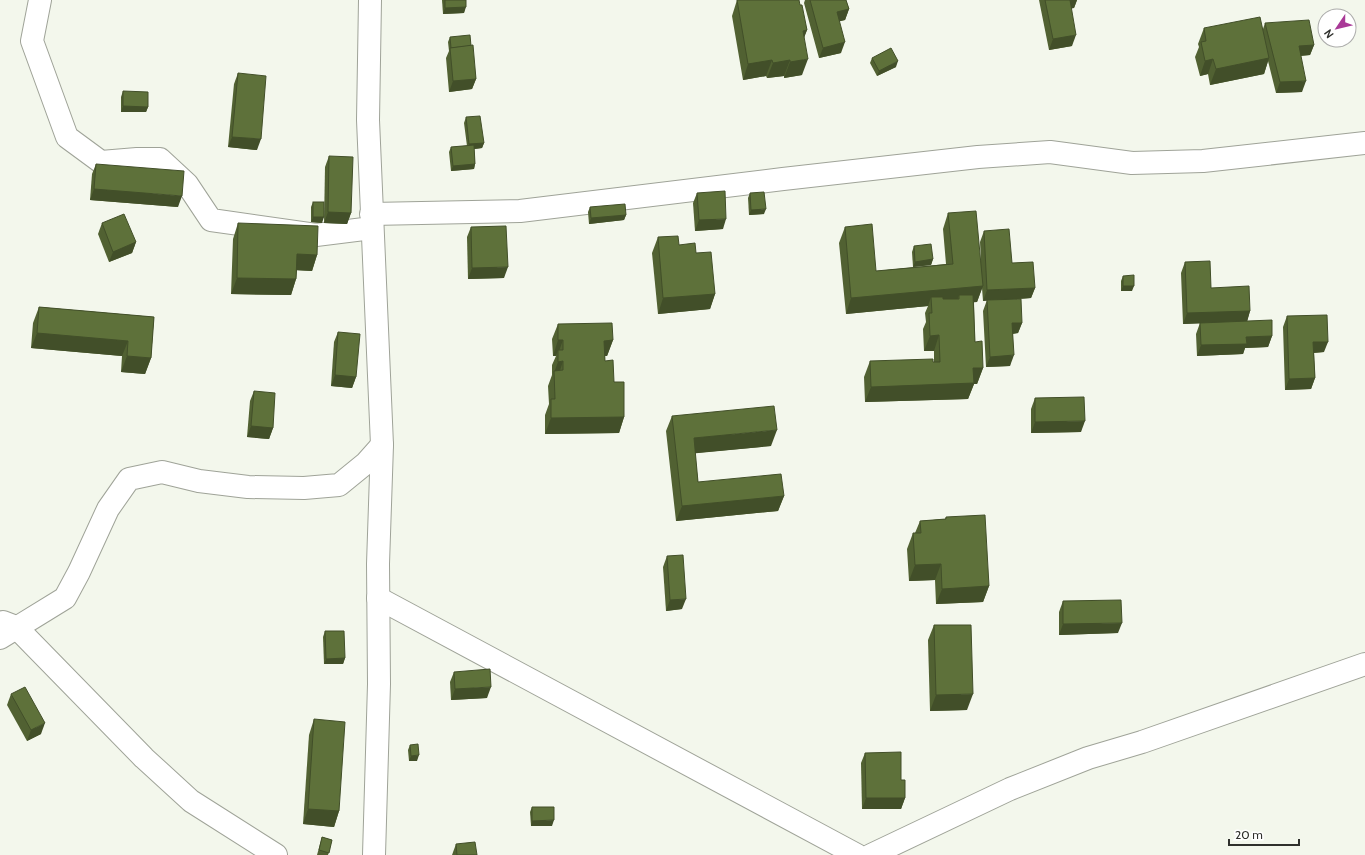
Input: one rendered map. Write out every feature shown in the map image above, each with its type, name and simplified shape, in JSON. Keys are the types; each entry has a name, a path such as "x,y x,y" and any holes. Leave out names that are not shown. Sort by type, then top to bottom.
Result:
{"street":[{"path":"40,0 32,41 67,137 100,162 160,159 187,184 211,220 316,235 372,221 520,211 970,158 1050,152 1132,163 1203,161 1365,144"},
{"path":"370,0 368,120 382,445 378,598 379,684 374,855"},
{"path":"276,855 191,801 5,629 65,598 79,572 108,508 129,479 162,472 199,481 248,487 304,488 339,484 366,463 382,445"},
{"path":"378,598 857,855"},
{"path":"871,855 1010,789 1081,761 1142,742 1365,664"}],"building":[{"path":"445,0 466,0 466,7 445,8"},
{"path":"737,0 799,0 800,5 802,5 807,30 803,31 808,59 773,63 772,60 748,64"},
{"path":"810,0 846,0 849,9 837,12 845,42 823,48"},
{"path":"1045,0 1070,0 1076,35 1053,39"},
{"path":"1260,17 1269,58 1216,69 1213,59 1205,61 1201,42 1206,41 1204,28"},
{"path":"1309,20 1314,45 1299,46 1306,81 1280,82 1265,23"},
{"path":"470,35 471,46 451,48 450,37"},
{"path":"473,45 476,79 453,81 450,48"},
{"path":"891,48 898,61 879,71 872,58"},
{"path":"238,73 266,76 261,139 232,137"},
{"path":"123,91 148,92 148,107 123,106"},
{"path":"480,116 484,143 469,144 466,117"},
{"path":"474,145 475,164 453,166 451,147"},
{"path":"329,156 353,157 351,213 328,212"},
{"path":"96,164 184,171 182,196 94,189"},
{"path":"725,191 726,219 699,220 697,193"},
{"path":"764,192 766,209 751,210 750,193"},
{"path":"313,202 324,202 324,217 313,217"},
{"path":"625,204 626,215 591,218 590,207"},
{"path":"976,211 983,286 851,298 845,227 872,224 876,271 953,264 948,213"},
{"path":"124,214 136,242 113,252 102,223"},
{"path":"238,223 318,226 317,255 297,254 296,279 237,278"},
{"path":"506,226 508,267 472,268 471,227"},
{"path":"1009,229 1012,263 1033,262 1035,288 987,290 984,231"},
{"path":"678,236 679,245 695,243 696,253 711,252 715,294 663,298 658,237"},
{"path":"931,244 933,259 915,262 914,246"},
{"path":"1210,261 1211,288 1249,286 1250,311 1187,313 1185,262"},
{"path":"1134,275 1134,286 1123,286 1123,276"},
{"path":"959,295 973,295 975,342 982,341 983,368 973,368 974,383 871,387 870,361 933,359 933,362 940,362 939,335 930,336 929,313 932,313 931,297 959,299"},
{"path":"1021,299 1022,323 1012,323 1014,355 990,357 987,300"},
{"path":"39,307 154,317 151,358 127,356 128,341 37,333"},
{"path":"1327,315 1328,342 1313,342 1315,378 1289,379 1287,316"},
{"path":"1272,320 1272,336 1246,337 1247,344 1201,345 1200,323"},
{"path":"612,323 613,340 604,341 605,361 613,360 614,382 624,382 624,417 551,418 551,399 555,399 554,371 563,370 563,361 558,362 558,350 563,350 563,340 558,340 558,324"},
{"path":"338,332 360,334 356,377 335,375"},
{"path":"254,391 275,393 273,428 251,426"},
{"path":"1084,397 1085,421 1035,422 1035,398"},
{"path":"774,406 777,430 694,438 698,482 781,474 784,496 682,506 672,416"},
{"path":"985,515 989,586 942,589 941,564 915,565 913,533 921,533 920,521 946,519 946,517"},
{"path":"683,555 686,599 670,600 667,556"},
{"path":"1121,600 1122,623 1063,624 1063,601"},
{"path":"934,625 971,625 973,694 936,695"},
{"path":"325,631 344,631 345,658 326,659"},
{"path":"490,669 491,687 455,689 454,672"},
{"path":"25,687 45,723 31,730 11,694"},
{"path":"314,719 345,722 339,811 308,809"},
{"path":"418,744 419,755 411,756 410,745"},
{"path":"901,752 901,780 905,780 905,798 866,798 865,753"},
{"path":"532,807 554,807 554,820 532,821"},
{"path":"322,837 332,840 329,853 319,850"},
{"path":"475,842 477,855 457,855 456,844"}]}
